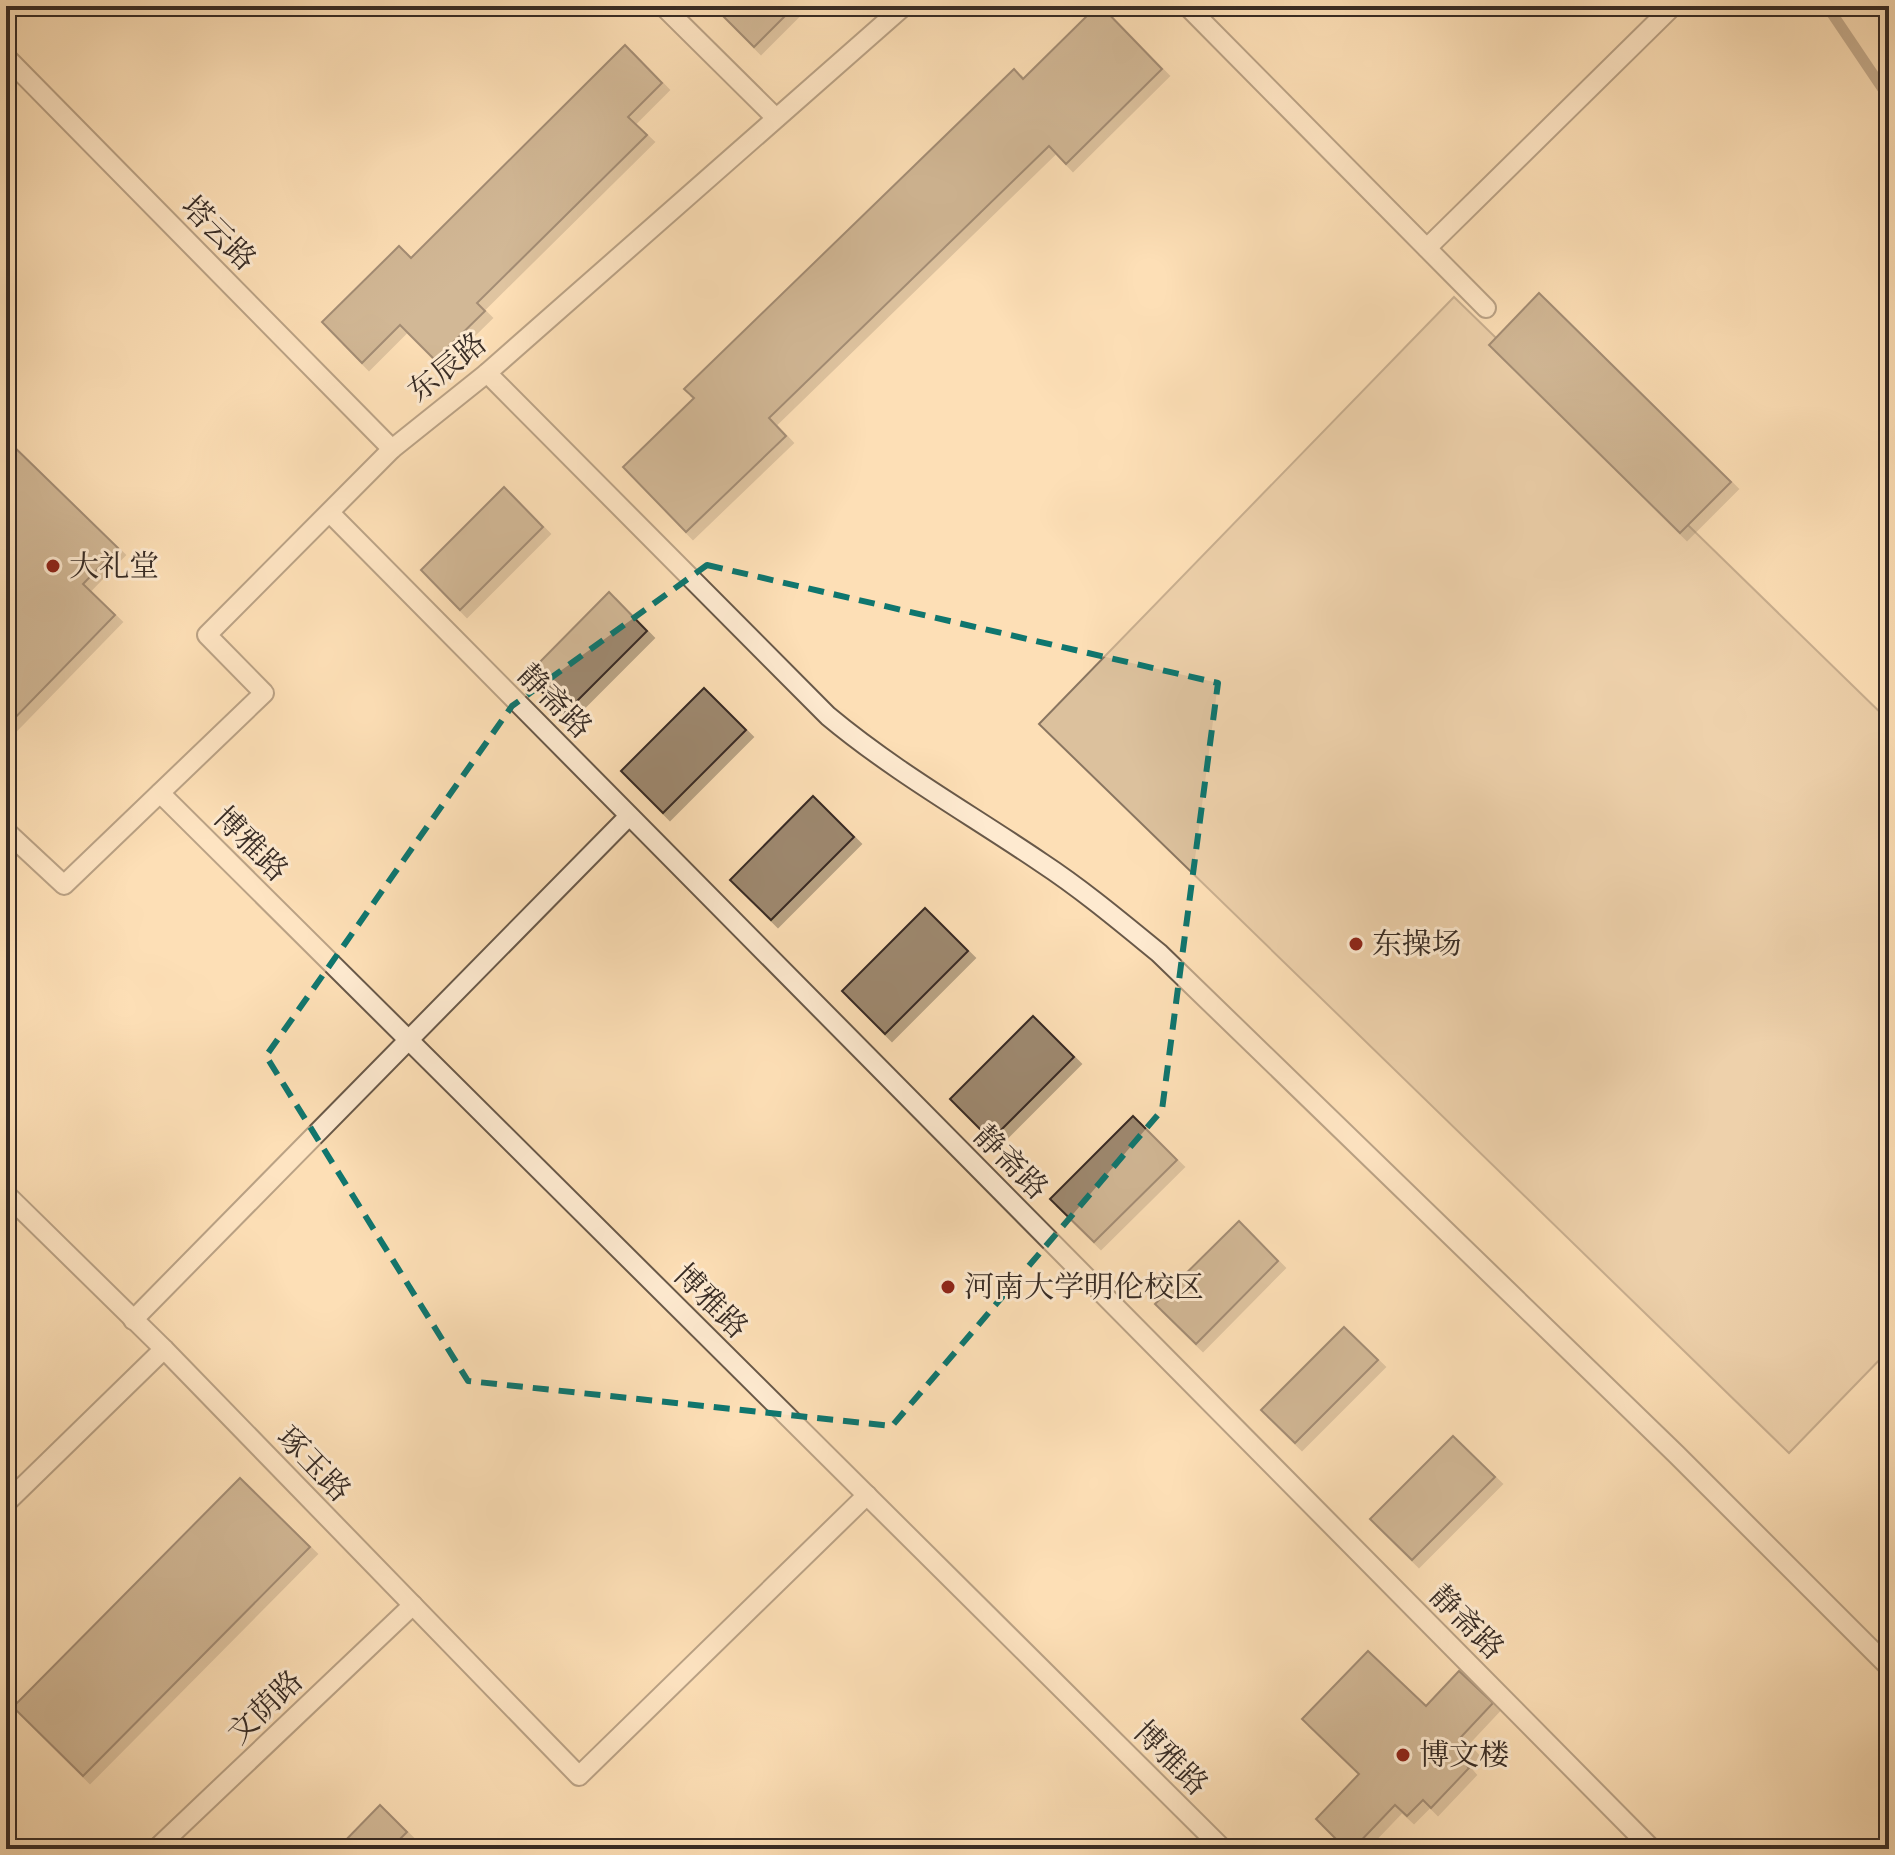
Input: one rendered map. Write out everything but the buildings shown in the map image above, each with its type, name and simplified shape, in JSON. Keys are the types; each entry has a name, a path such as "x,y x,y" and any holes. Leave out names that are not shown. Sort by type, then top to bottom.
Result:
{"lane":[{"path":"663,6 776,118"},
{"name":"东辰路","path":"160,793 264,693 207,635 392,449 487,373 904,6"},
{"path":"1187,6 1486,308"},
{"path":"1427,248 1673,6"},
{"name":"塔云路","path":"9,65 392,449"},
{"path":"487,373 828,716 906,777 1041,862 1093,899 1159,953 1664,1443 1889,1667"},
{"name":"静斋路","path":"330,513 1652,1849"},
{"path":"6,831 64,885 160,793"},
{"name":"博雅路","path":"160,793 1223,1849"},
{"path":"133,1320 629,816"},
{"name":"琢玉路","path":"6,1194 164,1349 579,1776 867,1495"},
{"path":"6,1503 164,1349"},
{"name":"文荫路","path":"156,1849 413,1605"}],"highlighted area":[{"path":"707,565 1218,683 1162,1110 892,1426 468,1381 266,1056 512,706"}],"shaded area":[{"path":"1454,297 1889,721 1889,1350 1789,1453 1039,724"}],"waterway":[{"path":"1827,6 1889,98"}],"place":[{"name":"大礼堂","path":"53,566"},
{"name":"东操场","path":"1356,944"},
{"name":"河南大学明伦校区","path":"948,1287"},
{"name":"博文楼","path":"1403,1755"}]}
